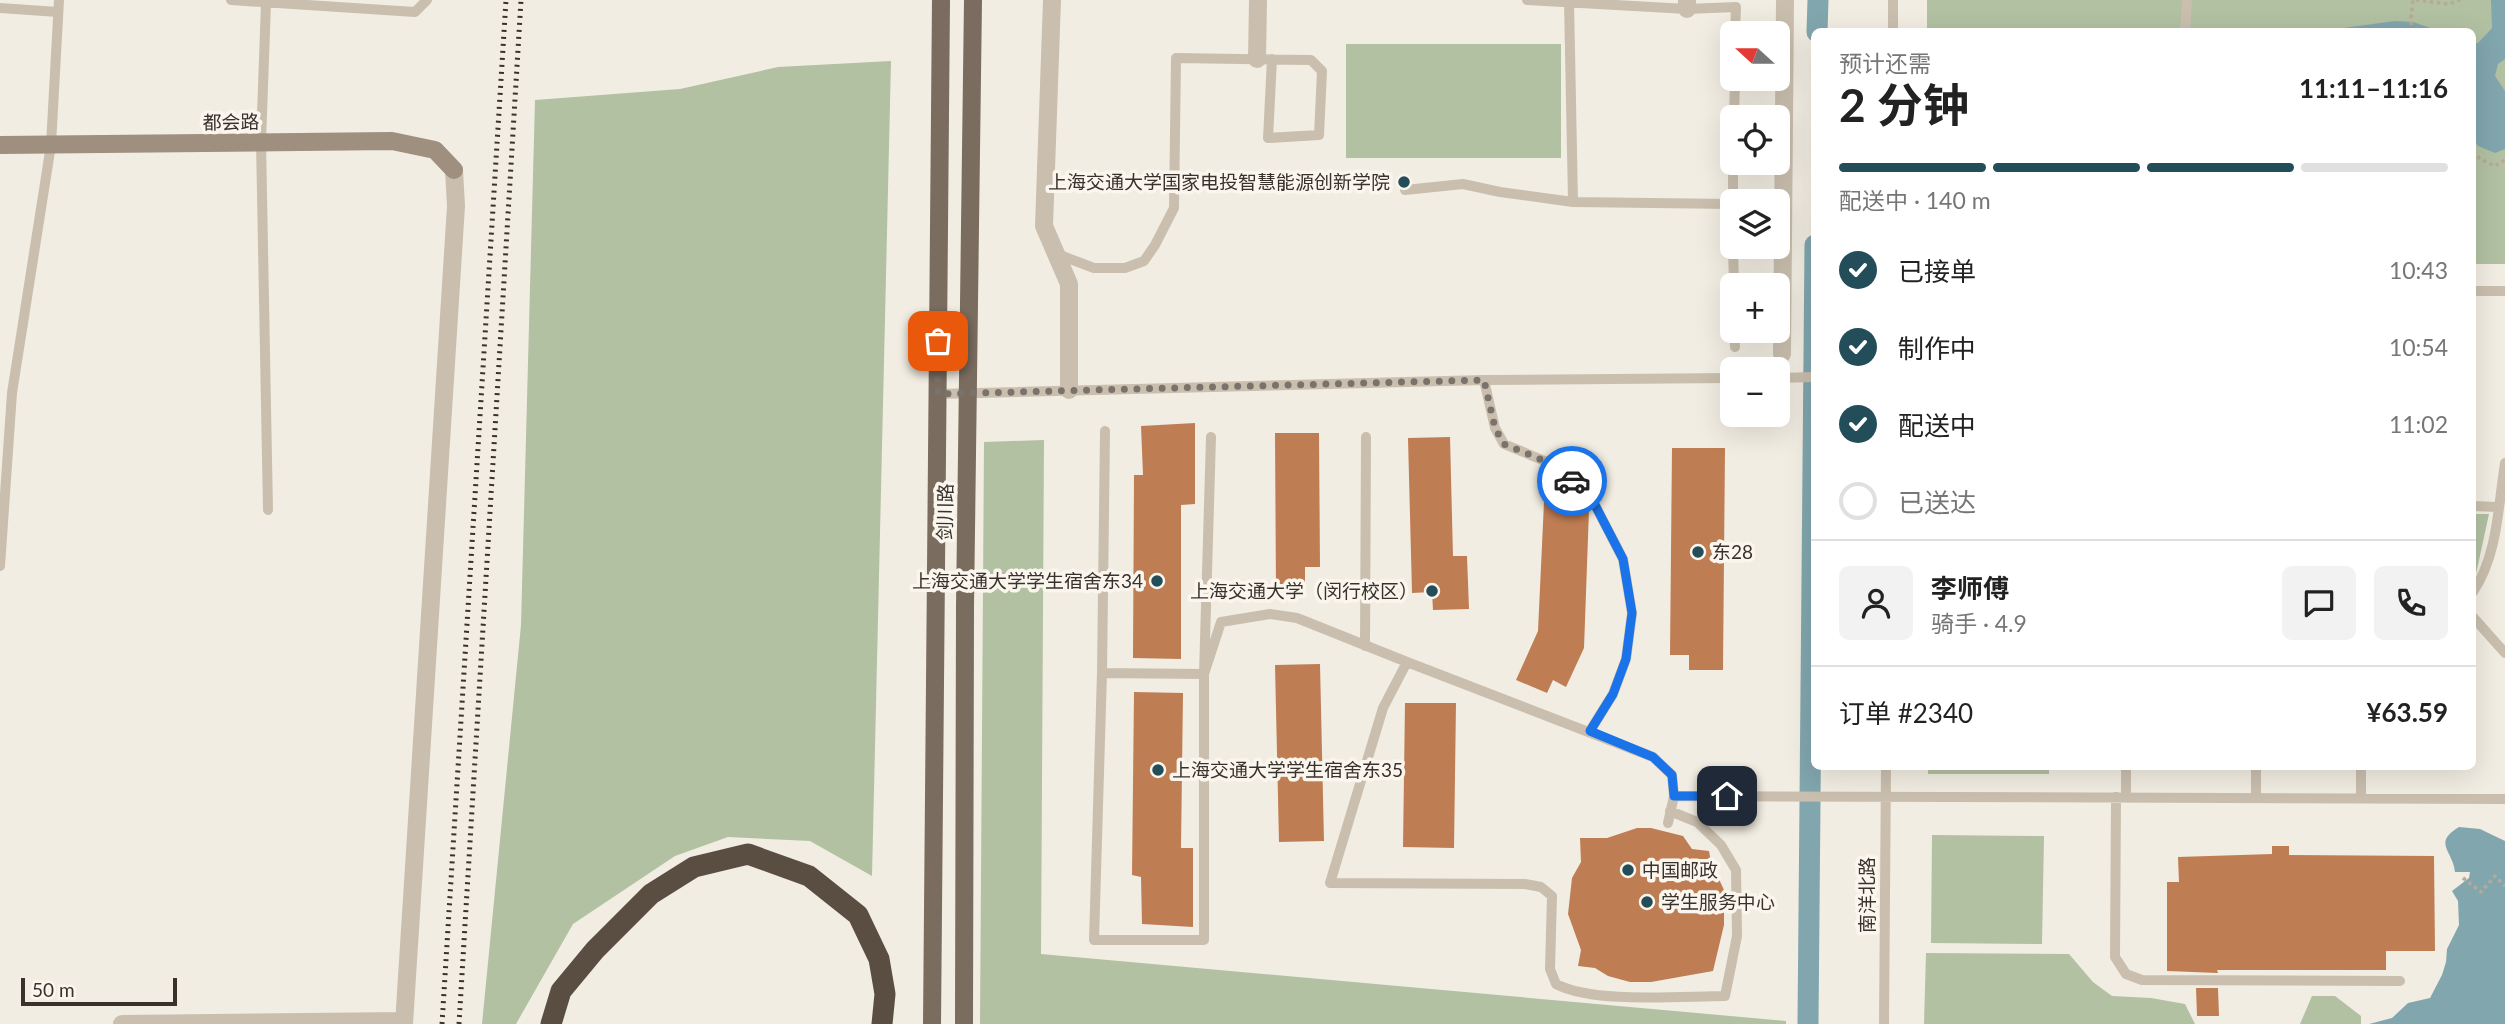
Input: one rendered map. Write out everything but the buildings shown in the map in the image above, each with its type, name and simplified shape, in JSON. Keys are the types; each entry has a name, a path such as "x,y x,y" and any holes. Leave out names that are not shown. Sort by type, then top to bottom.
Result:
{"highway":[{"path":"551,1024 561,991 595,950 651,894 694,867 748,854 808,876 858,915 879,959 885,994 882,1024"}],"main road":[{"name":"剑川路","path":"932,1024 941,0"},
{"name":"剑川路","path":"964,1024 972,0"}],"street":[{"path":"1052,0 1044,226 1069,284 1069,390"},
{"path":"1258,0 1264,59"},
{"path":"1782,354 1785,0"},
{"name":"都会路","path":"0,145 392,141 435,150 453,170 456,206 404,1022"},
{"path":"122,1024 404,1022"}],"lane":[{"path":"0,566 12,393 51,145 59,0"},
{"path":"231,0 415,12 426,0"},
{"path":"1527,0 1736,7 1735,21"},
{"path":"1893,28 1894,0"},
{"path":"2185,28 2187,0"},
{"path":"1569,1 1573,202"},
{"path":"266,4 261,142 268,510"},
{"path":"0,8 58,12"},
{"path":"1056,253 1094,268 1125,268 1144,261 1155,245 1174,208 1176,58 1264,59 1311,60 1322,71 1320,135 1268,138 1264,59"},
{"path":"1405,190 1464,184 1573,202 1720,203"},
{"path":"2476,291 2505,291"},
{"path":"1735,343 1735,347"},
{"path":"1790,378 1811,377"},
{"path":"938,394 1484,380 1720,378"},
{"path":"1484,380 1495,428 1504,444 1559,467 1595,505 1623,559 1632,613 1626,659 1613,694 1590,731"},
{"path":"1105,432 1102,673 1094,940 1204,940 1204,674 1211,437"},
{"path":"1365,646 1366,437"},
{"path":"2476,588 2483,577 2493,548 2505,463"},
{"path":"2476,506 2497,507"},
{"path":"1204,674 1221,622 1270,614 1297,618 1653,757 1672,775 1674,796 1668,823"},
{"path":"2476,620 2505,653"},
{"path":"1407,662 1383,708 1330,883 1525,884 1541,887 1552,896 1550,969 1556,984 1569,991 1599,996 1725,996 1737,936 1735,870 1721,845 1697,822 1671,811"},
{"path":"1102,673 1204,674"},
{"name":"南洋北路","path":"1884,1024 1886,770"},
{"path":"2125,770 2121,797 2115,957 2126,974 2142,980 2400,981"},
{"path":"2256,770 2256,797"},
{"path":"2361,770 2361,798"},
{"path":"1674,796 2505,799"}],"path":[{"path":"2412,28 2415,0 2448,4 2460,0"},
{"path":"2476,154 2495,166 2505,160"},
{"path":"2463,877 2481,892 2495,876 2505,886"}],"green space":[{"path":"1927,0 2505,0 2505,264 2476,264 2476,28 1927,28"},
{"path":"1346,44 1561,44 1561,158 1346,158"},
{"path":"891,61 872,876 810,841 728,837 675,856 573,924 516,1024 482,1024 521,625 535,100 680,89 778,67"},
{"path":"1044,440 1041,954 1786,1021 1786,1024 980,1024 984,442"},
{"path":"2476,514 2489,514 2476,574"},
{"path":"1928,770 2049,770 2049,774 1928,774"},
{"path":"1932,835 2044,836 2042,944 1931,943"},
{"path":"1926,953 2069,954 2093,982 2112,996 2151,998 2185,1004 2195,1024 1924,1024"},
{"path":"2312,996 2335,996 2361,1016 2361,1024 2300,1024"}],"water":[{"path":"2491,0 2505,0 2505,59 2498,64 2495,76 2505,91 2505,149 2495,153 2476,143 2476,43 2492,28"},
{"path":"2395,21 2413,22 2430,28 2343,28"},
{"path":"2459,827 2480,829 2505,841 2505,1024 2369,1024 2392,1018 2408,1003 2430,998 2442,975 2447,949 2459,925 2458,901 2452,891 2469,878 2470,872 2455,872 2446,848 2447,838"}],"waterway":[{"path":"1817,28 1818,0"},
{"path":"1808,1024 1811,690"}],"railway":[{"path":"442,1024 506,0"},
{"path":"459,1024 521,0"}],"way so far":[{"path":"938,341 938,394 1484,380 1495,428 1504,444 1559,467 1572,481"}],"place":[{"name":"上海交通大学国家电投智慧能源创新学院","path":"1404,182"},
{"name":"东28","path":"1698,552"},
{"name":"上海交通大学学生宿舍东34","path":"1157,581"},
{"name":"上海交通大学（闵行校区）","path":"1432,591"},
{"name":"上海交通大学学生宿舍东35","path":"1158,770"},
{"name":"中国邮政","path":"1628,870"},
{"name":"学生服务中心","path":"1647,902"}],"route":[{"path":"1572,481 1595,505 1623,559 1632,613 1626,659 1613,694 1590,731 1653,757 1672,775 1674,796 1727,796"}]}
